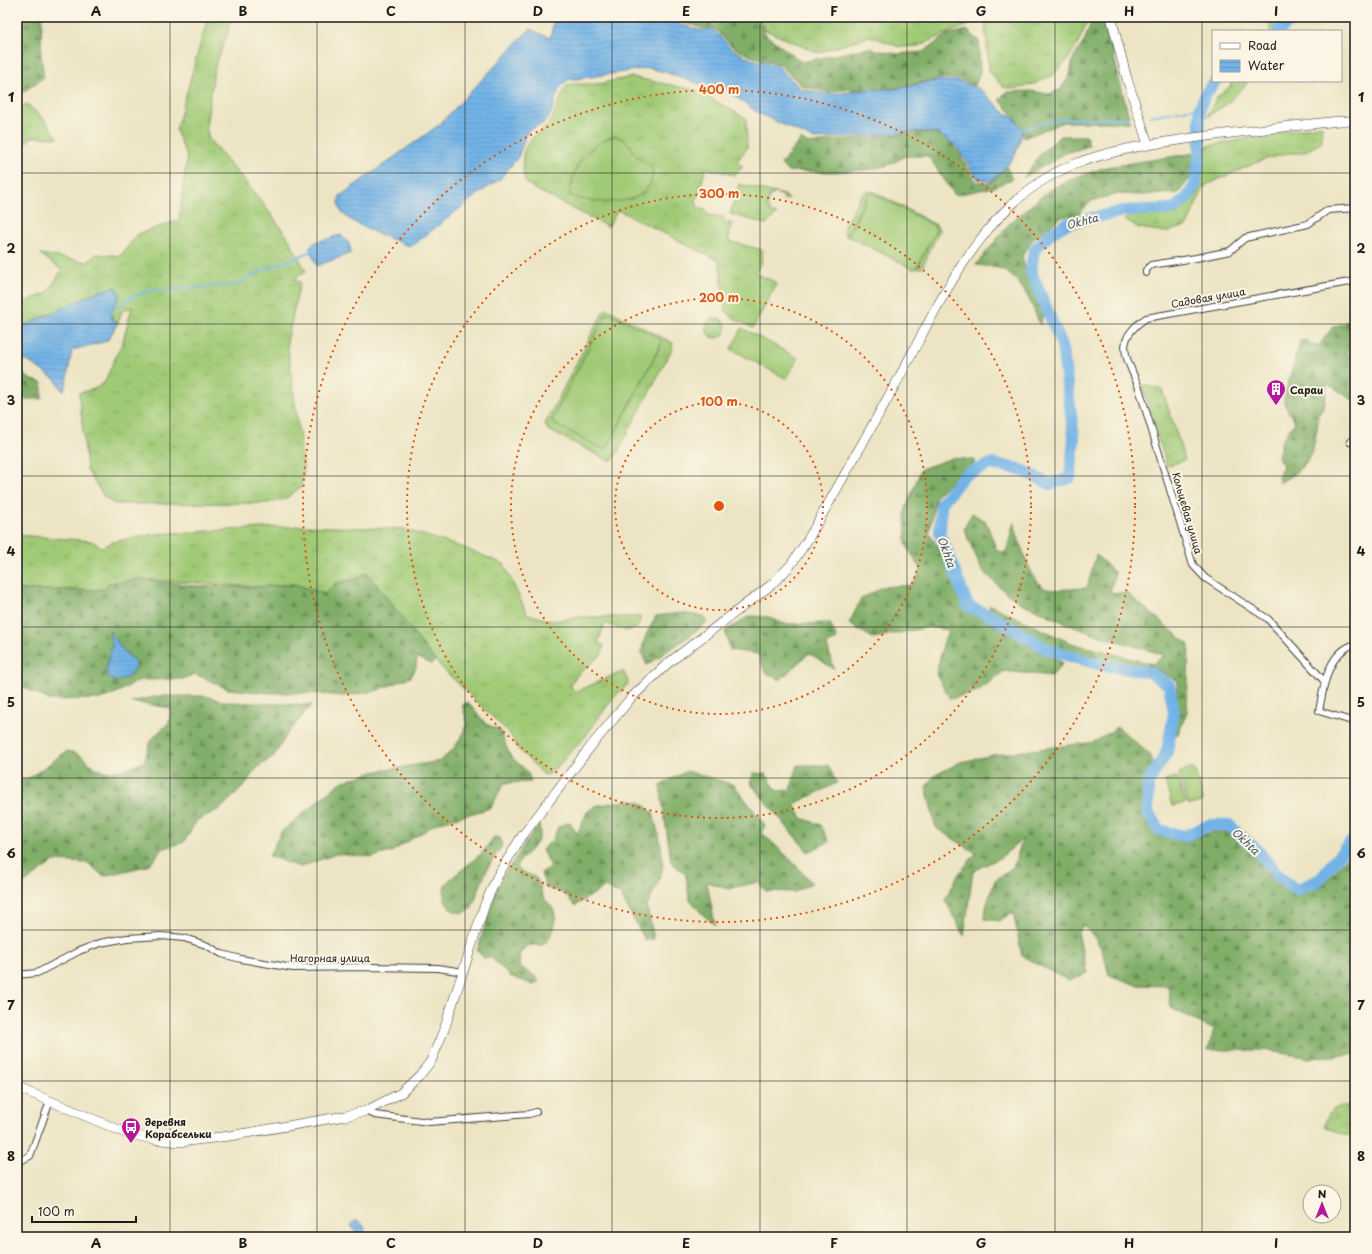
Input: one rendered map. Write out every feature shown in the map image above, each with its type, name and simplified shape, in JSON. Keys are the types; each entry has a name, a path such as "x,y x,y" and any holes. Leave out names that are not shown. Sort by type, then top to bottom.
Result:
{"main road":[{"path":"1113,18 1128,80 1148,144"},
{"path":"17,1088 126,1133 152,1139 180,1142 228,1136 345,1116 366,1111 401,1093 420,1075 431,1061 444,1030 464,972 485,904 497,877 520,839 591,746 631,698 667,664 771,585 790,566 807,541 951,284 993,224 1016,201 1039,183 1069,166 1103,154 1148,144 1176,140 1333,122 1355,121"}],"street":[{"path":"1146,273 1146,270 1151,265 1230,251 1245,238 1308,224 1328,210 1355,208"},
{"name":"Садовая улица","path":"1139,388 1128,362 1126,343 1128,333 1133,326 1146,318 1355,281"},
{"name":"Кольцевая улица","path":"1139,388 1193,565 1205,578 1268,619 1325,682"},
{"path":"1355,644 1346,647 1336,658 1328,672 1319,711 1355,722"},
{"name":"Нагорная улица","path":"17,975 37,973 100,942 127,938 160,936 184,938 206,945 222,954 241,959 293,968 402,967 438,968 464,972"},
{"path":"17,1160 22,1160 30,1156 50,1101"},
{"path":"366,1111 375,1115 429,1122 529,1114 536,1112"}],"green space":[{"path":"17,17 42,17 41,55 44,77 23,92 17,91"},
{"path":"208,17 231,17 228,32 214,70 206,127 209,139 255,193 287,236 306,271 294,279 300,282 287,342 304,470 301,487 285,499 267,503 114,504 104,497 87,470 79,393 94,389 104,383 123,341 132,307 122,311 118,323 112,319 111,311 120,296 116,287 100,291 17,329 17,305 47,293 62,270 40,254 87,262 97,254 120,256 138,234 179,220 187,157 176,130"},
{"path":"641,17 756,17 766,35 802,62 868,48 897,54 923,52 947,35 967,30 979,41 980,73 975,86 960,79 943,78 895,88 876,90 852,89 828,92 802,86 779,64 751,56 734,48 714,28 703,28 674,21 646,19"},
{"path":"758,17 1090,17 1077,45 1066,62 1053,75 1034,84 1015,89 1003,87 989,71 985,22 977,21 918,46 900,47 870,36 818,53 765,30"},
{"path":"1093,17 1104,17 1130,122 1064,122 1024,138 1017,122 999,100 1006,92 1031,91 1049,94 1060,90 1070,75 1073,58 1084,42"},
{"path":"1269,17 1286,17 1274,30 1270,30"},
{"path":"632,77 695,90 746,118 747,148 737,161 743,167 734,175 706,168 696,201 698,208 705,210 708,215 724,217 723,221 732,224 728,241 762,250 761,263 755,273 777,283 753,328 735,319 726,311 719,261 618,210 608,227 533,188 525,182 523,168 524,150 531,140 550,123 560,98 565,88 569,84 598,84"},
{"path":"1232,82 1248,82 1227,104 1207,117 1217,97 1229,88"},
{"path":"27,104 43,118 58,138 32,137 24,145 23,130 17,129 17,108"},
{"path":"1322,125 1321,143 1302,153 1288,153 1260,161 1206,185 1187,226 1166,232 1139,228 1124,220 1131,214 1178,214 1199,192 1207,146"},
{"path":"922,132 937,134 944,137 960,154 976,181 989,184 1007,167 1012,179 994,187 955,195 928,156 905,156 891,164 874,169 834,172 787,171 781,164 801,139 808,144"},
{"path":"614,136 625,140 636,155 652,169 653,172 651,181 646,190 638,196 628,200 616,202 591,201 571,196 570,190 574,174 581,160 592,148"},
{"path":"1061,136 1086,136 1089,146 1066,153 1023,178 1043,151"},
{"path":"1195,153 1191,177 1178,193 1141,195 1118,194 1091,201 1079,214 1061,217 1033,239 1022,256 1027,276 1035,286 1044,311 1040,325 1025,292 1013,277 998,268 976,265 1009,224 1049,190 1079,176 1106,167"},
{"path":"739,184 784,195 789,199 783,199 784,196 774,193 773,195 770,195 767,208 770,209 769,212 777,214 766,224 730,214"},
{"path":"868,191 875,192 936,225 939,230 922,268 917,268 936,230 867,195 848,233 850,238 845,235 844,226 862,194"},
{"path":"869,193 872,193 935,226 936,230 915,270 848,236"},
{"path":"607,309 673,343 672,349 614,459 610,461 548,430 545,424 603,312","holes":["605,316 662,343 607,448 603,449 554,423 552,420"]},
{"path":"606,314 611,314 660,339 662,342 607,448 603,449 553,423 552,420"},
{"path":"716,318 723,321 726,328 723,335 716,338 709,335 706,328 709,321"},
{"path":"1353,320 1349,329 1354,345 1347,352 1354,362 1355,368 1355,401 1327,384 1325,402 1319,415 1315,440 1310,456 1306,463 1291,476 1279,483 1278,476 1283,466 1278,457 1282,440 1295,422 1284,403 1284,399 1300,341 1307,340 1311,344 1319,345 1333,327"},
{"path":"742,328 798,358 787,379 731,349"},
{"path":"17,370 30,379 42,383 42,399 17,399"},
{"path":"1142,385 1162,389 1185,460 1167,466"},
{"path":"952,458 975,460 973,467 962,471 936,496 929,533 948,564 963,607 1063,663 1052,676 1004,671 978,691 950,699 936,674 943,644 949,630 929,627 873,638 849,624 861,599 882,587 912,585 921,571 906,544 905,511 921,469"},
{"path":"972,513 986,522 997,551 1006,552 1014,522 1026,560 1041,586 1047,589 1061,590 1087,588 1096,555 1115,573 1110,593 1127,593 1189,645 1187,712 1177,736 1177,681 1151,666 1113,662 1050,646 989,611 990,605 1071,643 1153,664 1164,655 1081,630 1021,603 1006,593 982,570 964,529"},
{"path":"300,526 404,529 464,548 504,564 527,614 552,621 581,617 641,617 637,628 626,631 605,623 598,642 604,646 601,655 577,675 570,685 575,692 623,671 629,683 613,698 585,737 551,773 544,775 518,749 510,734 435,661 357,579 336,583 325,594 294,584 258,587 140,579 96,590 17,590 17,535 91,541 102,547 113,542 154,534"},
{"path":"367,572 435,661 431,664 417,657 416,667 411,677 375,691 343,696 312,693 270,693 228,689 195,674 183,679 140,680 112,695 100,699 49,700 17,684 17,590 96,590 105,589 108,583 140,579 195,586 258,587 294,584 325,594 336,583 357,579"},
{"path":"679,613 704,616 707,622 694,633 647,665 641,652 646,635 656,616"},
{"path":"750,616 769,617 784,624 830,623 837,639 827,645 834,669 809,653 780,680 765,672 758,654 730,650 725,631"},
{"path":"159,696 205,696 227,702 312,705 287,734 274,756 256,769 244,786 220,809 197,820 184,842 162,849 153,861 146,866 103,876 88,863 54,861 17,889 17,782 31,777 67,751 81,756 96,768 108,772 120,770 144,762 151,740 169,722 171,708 130,702"},
{"path":"468,702 486,724 500,730 510,756 527,771 531,782 504,783 491,808 437,823 391,852 372,857 336,854 300,867 269,856 281,832 341,782 373,772 440,761 453,750 462,736 467,722 462,705"},
{"path":"1118,727 1149,754 1154,763 1145,781 1145,813 1154,832 1186,842 1211,832 1228,832 1255,854 1271,875 1299,893 1323,885 1355,848 1355,952 1349,956 1355,971 1355,1054 1309,1058 1264,1050 1208,1050 1214,1030 1171,1008 1168,986 1137,985 1109,975 1103,954 1094,936 1083,926 1078,932 1087,973 1069,981 1022,956 1013,912 999,921 985,919 986,907 995,880 1013,867 1023,839 1000,858 973,871 964,936 945,900 958,875 976,853 936,828 926,787 935,775 961,762 993,755 1094,742"},
{"path":"798,765 828,765 837,783 794,804 802,818 821,825 829,842 808,852 750,783 754,773 766,774 777,791 790,790"},
{"path":"1190,768 1195,770 1203,798 1201,802 1190,805 1187,803 1179,773"},
{"path":"687,771 734,785 765,825 762,833 792,861 812,883 795,892 766,891 758,882 728,889 707,882 715,925 702,914 689,898 686,875 671,862 660,785"},
{"path":"1177,777 1185,803 1172,806 1165,780"},
{"path":"629,800 640,802 653,813 661,845 663,866 659,880 647,907 654,939 645,940 620,894 605,887 575,906 564,893 546,888 541,873 551,866 542,850 553,839 558,827 570,822 577,834 587,812 595,806"},
{"path":"539,824 540,832 536,844 523,857 517,868 538,880 543,896 553,909 555,916 555,925 546,942 543,945 530,945 520,952 519,965 535,976 539,981 534,985 510,976 491,958 484,958 477,951 500,880"},
{"path":"494,837 500,838 503,844 487,869 471,909 463,913 453,910 446,903 444,889 446,883 482,853"},
{"path":"1342,1106 1355,1106 1355,1136 1343,1135 1324,1126 1330,1112"}],"water":[{"path":"567,17 639,17 652,22 673,22 699,30 713,29 733,50 751,59 777,65 801,89 827,94 845,93 859,90 896,89 939,80 959,81 980,89 1004,112 1012,116 1023,129 1021,139 1012,159 990,182 977,178 956,146 937,133 912,131 880,135 813,139 758,113 724,88 700,84 649,68 569,79 563,84 557,93 554,106 549,117 542,123 528,130 518,157 500,179 474,197 411,247 353,222 341,211 339,205 340,196 439,125 530,29 550,38 554,20"},
{"path":"341,235 349,243 351,253 317,266 309,247 316,242"},
{"path":"116,287 120,296 111,311 112,319 118,323 107,341 72,350 66,385 63,391 55,379 26,360 17,362 17,329 100,291"},
{"path":"109,630 125,653 135,660 133,671 125,678 117,682 109,678 106,669 112,646"},
{"path":"356,1220 362,1224 365,1232 357,1235 351,1225"}],"waterway":[{"name":"Okhta","path":"1280,30 1294,17"},
{"name":"Okhta","path":"1215,82 1206,93 1200,107 1200,152 1195,185 1187,198 1173,209 1123,211 1066,224 1050,234 1034,250 1031,272 1062,345 1074,438 1070,478 1050,484 1019,469 991,464 964,475 941,504 940,534 968,606 993,617 1049,650 1102,665 1150,672 1169,685 1174,712 1167,752 1148,783 1148,813 1159,830 1185,836 1209,825 1229,825 1259,852 1277,875 1296,890 1319,880 1355,838"},
{"path":"1151,116 1200,107"},
{"path":"1023,129 1061,119 1129,118"},
{"path":"109,312 133,297 149,291 236,285 261,271 312,251"}],"place":[{"name":"Сараи","path":"1276,406"},
{"name":"деревня Корабсельки","path":"131,1144"}]}
